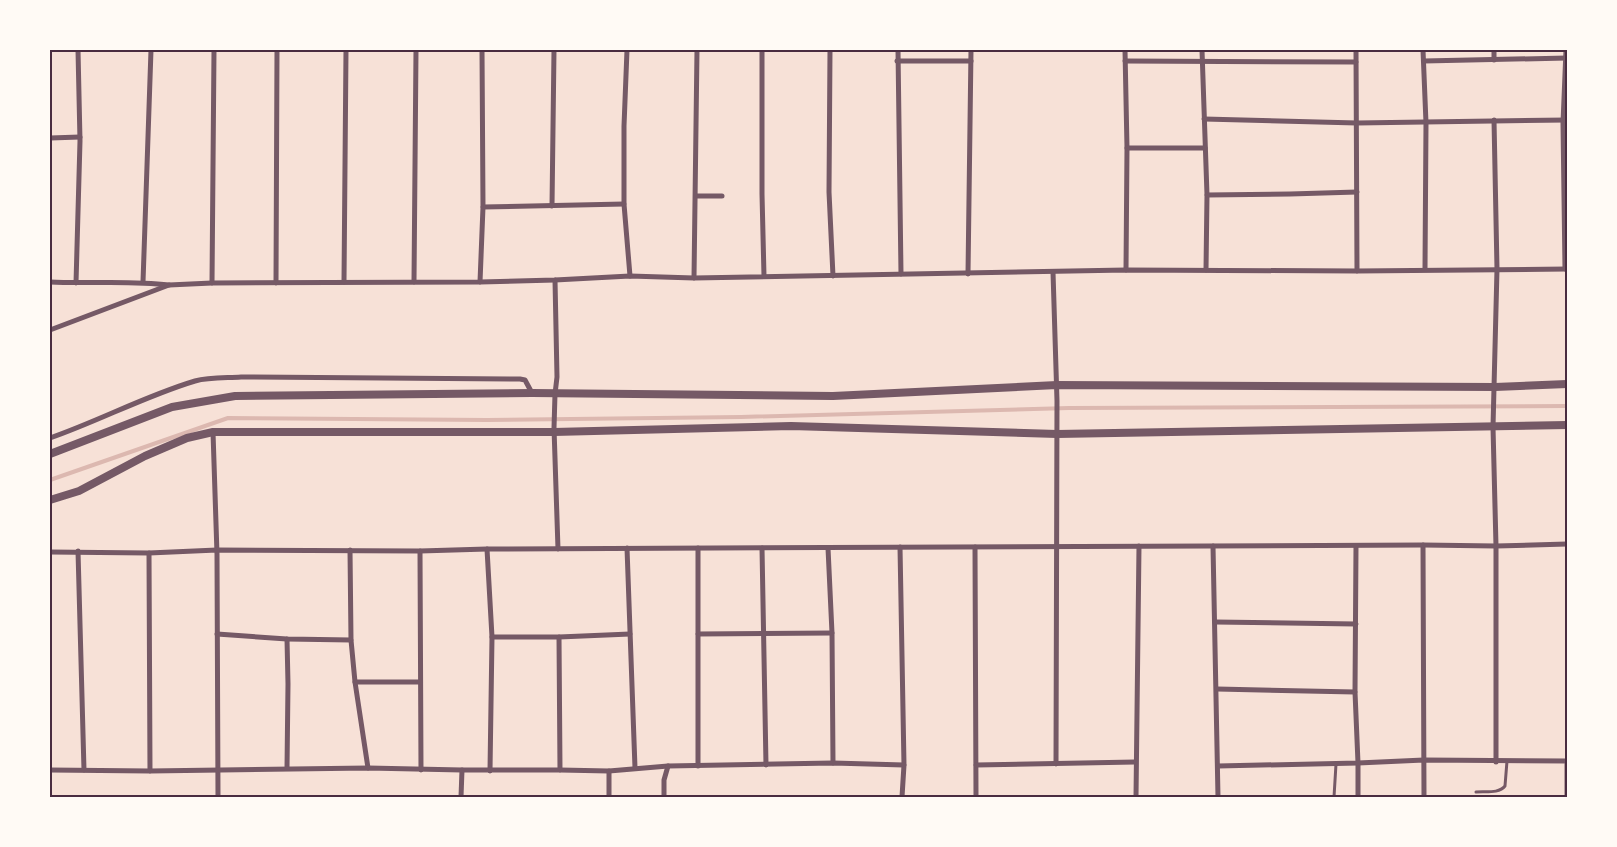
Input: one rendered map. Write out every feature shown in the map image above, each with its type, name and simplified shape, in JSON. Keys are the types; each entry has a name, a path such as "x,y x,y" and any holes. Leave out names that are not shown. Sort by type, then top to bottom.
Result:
{"street":[{"path":"76,283 80,137 78,50"},
{"path":"142,282 151,50"},
{"path":"212,283 214,50"},
{"path":"276,50 276,283"},
{"path":"344,282 346,50"},
{"path":"414,282 416,50"},
{"path":"480,282 483,207 482,50"},
{"path":"552,206 554,50"},
{"path":"627,50 624,126 624,204 630,276"},
{"path":"694,278 697,50"},
{"path":"762,50 764,276"},
{"path":"830,50 829,192 833,276"},
{"path":"898,50 901,274"},
{"path":"968,274 971,50"},
{"path":"1126,50 1126,270"},
{"path":"1202,50 1207,195 1206,270"},
{"path":"1356,50 1357,271"},
{"path":"1423,50 1426,123 1425,269"},
{"path":"1494,50 1494,60"},
{"path":"50,282 142,282 169,285 212,283 480,282 630,276 694,278 1126,270 1357,271 1566,269 1566,50"},
{"path":"1424,62 1566,58"},
{"path":"897,61 971,61"},
{"path":"1126,61 1356,62"},
{"path":"1204,119 1357,123 1565,120"},
{"path":"1494,120 1497,269 1494,424 1496,762"},
{"path":"50,138 80,137"},
{"path":"1127,148 1205,148"},
{"path":"1207,195 1356,192"},
{"path":"696,196 722,196"},
{"path":"483,207 624,204"},
{"path":"1053,272 1058,430 1056,764"},
{"path":"555,280 557,377 554,395 554,430 558,549"},
{"path":"50,330 169,285"},
{"path":"50,438 137,402 196,381 224,378 520,378 525,380 532,393"},
{"path":"50,454 172,407 235,396 532,393 554,395 833,396 1057,385 1495,391 1567,384"},
{"path":"50,500 79,491 170,445 187,438 213,432 554,430 791,426 1058,430 1494,424 1567,425"},
{"path":"213,432 217,550 218,797"},
{"path":"50,552 149,553 217,550 420,551 627,548 1496,546 1567,544"},
{"path":"1424,545 1424,797"},
{"path":"1136,797 1139,546"},
{"path":"1213,546 1218,797"},
{"path":"1356,546 1355,692 1358,797"},
{"path":"900,547 904,764 902,797"},
{"path":"975,547 976,797"},
{"path":"627,548 634,768"},
{"path":"698,548 698,766"},
{"path":"762,548 766,765"},
{"path":"828,548 832,633 833,763"},
{"path":"487,549 492,637 490,771"},
{"path":"350,550 351,640 354,682 368,768"},
{"path":"78,551 84,770"},
{"path":"420,551 421,770"},
{"path":"149,553 150,771"},
{"path":"1215,622 1356,624"},
{"path":"698,634 832,633"},
{"path":"217,634 286,639 351,640"},
{"path":"492,637 630,634"},
{"path":"559,637 560,770"},
{"path":"286,639 288,684 287,768"},
{"path":"354,682 420,682"},
{"path":"1217,689 1355,692"},
{"path":"1218,766 1358,764 1424,760 1567,763 1566,797"},
{"path":"976,765 1135,762"},
{"path":"50,770 150,771 368,768 609,771 668,766 833,763 904,764"},
{"path":"664,797 664,780 668,766"},
{"path":"461,797 462,770"},
{"path":"609,771 609,797"}],"lane":[{"path":"1476,792 1503,789 1505,786 1507,761"},
{"path":"1334,797 1336,764"}],"waterway":[{"path":"50,480 228,418 487,420 741,417 1069,408 1567,406"}]}
